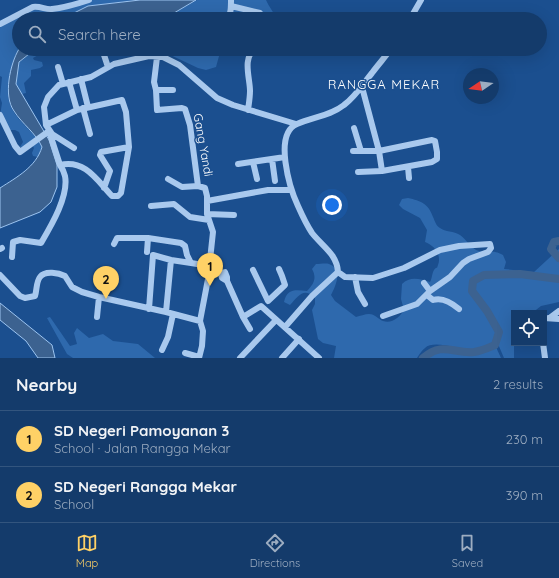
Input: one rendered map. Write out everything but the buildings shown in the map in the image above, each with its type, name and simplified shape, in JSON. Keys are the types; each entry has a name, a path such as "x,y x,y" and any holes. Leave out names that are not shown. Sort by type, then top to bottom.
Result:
{"street":[{"path":"23,12 38,6 50,10 71,3 89,0"},
{"path":"414,12 421,0"},
{"path":"231,3 260,12"},
{"path":"0,24 12,18"},
{"path":"104,56 108,67"},
{"path":"12,257 13,242 20,240 42,243 53,221 64,191 65,176 48,130 44,107 45,100 58,86 62,84 91,77 114,64 149,56"},
{"path":"157,56 154,82 156,90 173,90"},
{"path":"162,56 184,68 217,98 233,106 296,124"},
{"path":"248,110 250,90 248,60 250,56"},
{"path":"285,327 312,296 338,272 338,266 333,255 310,230 290,190 284,149 287,136 296,124 334,112 348,102 362,88 384,56"},
{"path":"58,67 62,84"},
{"path":"81,79 83,108 90,134"},
{"path":"69,82 83,108"},
{"path":"362,88 379,151 382,171"},
{"name":"Gang Yandi","path":"156,90 157,110 182,108 185,109 187,113 198,186"},
{"path":"0,115 18,151 23,151 48,130 83,108 121,100 123,101 129,147 120,195 115,197 112,196 89,171 76,165 67,163 60,164"},
{"path":"354,128 361,151"},
{"path":"48,130 74,148"},
{"path":"353,151 379,151 433,140 437,152 437,159 432,162 382,171 358,172"},
{"path":"104,188 110,174 110,170 100,153 102,151 129,147"},
{"path":"238,164 285,157"},
{"path":"272,159 275,181"},
{"path":"253,162 256,179"},
{"path":"408,167 409,178"},
{"path":"168,179 182,187 198,186 205,188 207,192 208,217 213,232 206,295 200,321 203,340 202,350 199,358 185,353"},
{"path":"208,202 268,190 290,190"},
{"path":"152,206 174,204 190,217 208,217 234,214"},
{"path":"114,244 118,238 130,242 148,238 184,244 191,263"},
{"path":"147,252 148,238"},
{"path":"166,249 167,242"},
{"path":"338,272 345,277 373,278 414,263 440,250 459,246 490,244 491,248 488,252 469,259 463,263 450,277 428,293 417,304 383,316"},
{"path":"150,309 152,255 171,260 209,266"},
{"path":"166,312 171,260"},
{"path":"243,317 268,301 285,285 278,269"},
{"path":"253,270 268,301"},
{"path":"0,275 20,296 24,298 35,296 41,275 56,273 65,276 68,283 74,288 99,297 200,321"},
{"path":"355,277 358,292 364,301"},
{"path":"227,281 250,329"},
{"path":"424,283 432,300 438,299 450,302 460,309"},
{"path":"97,316 99,297"},
{"path":"261,306 319,358"},
{"path":"551,317 559,311"},
{"path":"162,350 168,338 173,314"},
{"path":"547,318 559,319"},
{"path":"240,358 276,320"},
{"path":"282,358 299,340"},
{"path":"543,346 545,358"}],"shaded area":[{"path":"89,0 136,0 88,6 76,12 23,12 29,9 47,8"},
{"path":"140,0 196,0 176,12 76,12 88,6"},
{"path":"197,0 266,0 273,12 176,12"},
{"path":"12,18 12,56 17,56 9,79 9,101 15,114 42,147 38,157 33,156 32,153 34,148 32,145 23,148 20,147 23,142 19,132 10,130 0,116 2,103 0,97 2,77 0,76 0,24"},
{"path":"16,56 26,56 19,62 16,84 49,140 57,165 57,187 51,202 40,212 0,228 0,188 31,166 42,147 11,105 8,89"},
{"path":"26,56 36,56 33,58 34,60 42,62 43,66 31,70 31,76 24,83 26,93 22,94 16,84 19,62"},
{"path":"172,56 219,56 216,67 206,70 198,68"},
{"path":"408,198 424,203 439,227 460,235 476,250 482,252 496,252 503,255 506,262 504,269 534,272 559,249 559,302 541,306 536,310 511,310 511,346 514,346 514,358 504,358 495,337 490,346 495,345 501,358 427,358 437,350 468,352 446,346 434,345 424,349 417,358 334,358 336,346 323,343 318,339 312,310 315,304 315,298 308,293 305,293 299,295 290,305 284,302 287,294 292,291 307,291 313,283 314,272 312,269 316,264 328,264 334,266 337,274 336,283 331,295 335,301 356,317 371,314 383,321 390,322 398,317 404,310 401,299 402,284 405,281 412,279 430,282 433,271 437,268 439,261 438,254 434,248 425,242 427,230 420,218 403,209 399,205 402,199"},
{"path":"0,303 52,345 55,358 38,358 26,341 0,320"},
{"path":"50,317 70,346 77,344 74,333 77,328 89,338 103,334 113,341 138,344 155,358 73,358 67,354 47,318"}],"waterway":[{"path":"559,241 554,242 551,249 559,258"},
{"path":"423,358 436,350 448,349 474,352 495,345 499,332 487,311 472,291 473,281 484,275 520,274 559,279"}],"place":[{"name":"SD Negeri Pamoyanan 3","path":"210,286"},
{"name":"SD Negeri Rangga Mekar","path":"106,299"}],"district":[{"name":"RANGGA MEKAR","path":"384,84"}]}
